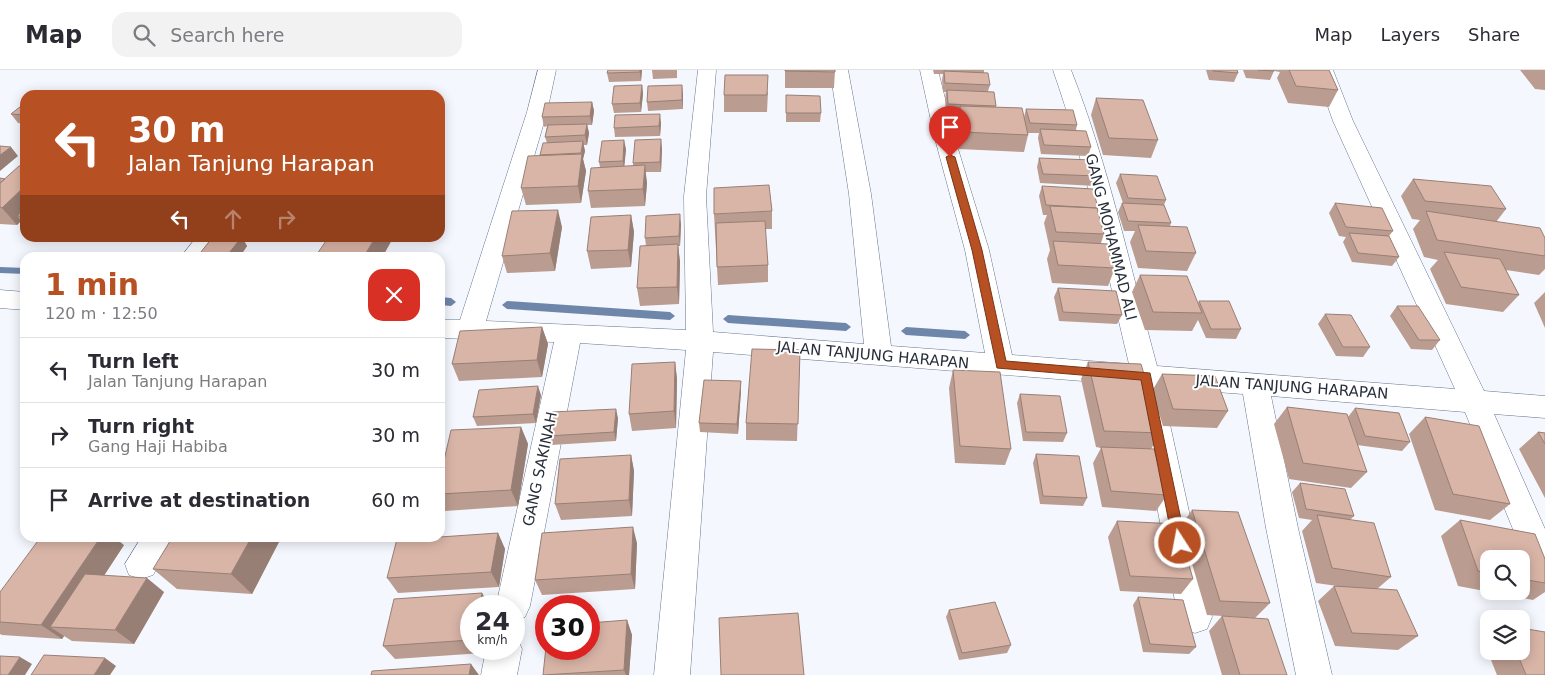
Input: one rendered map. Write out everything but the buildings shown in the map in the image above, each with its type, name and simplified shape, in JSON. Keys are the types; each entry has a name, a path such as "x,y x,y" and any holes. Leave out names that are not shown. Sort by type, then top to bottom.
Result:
{"street":[{"path":"470,331 537,112 547,70"},
{"path":"672,675 700,341 695,196 707,70"},
{"path":"839,70 860,194 879,355"},
{"path":"929,70 945,139 977,250 1001,365"},
{"name":"GANG MOHAMMAD ALI","path":"1062,70 1078,112 1107,212 1146,376 1194,617"},
{"path":"1324,70 1342,121 1475,402 1545,567"},
{"path":"197,252 205,242"},
{"path":"0,299 20,301"},
{"name":"JALAN TANJUNG HARAPAN","path":"445,329 569,333 700,341 1545,407"},
{"name":"GANG SAKINAH","path":"514,595 569,333"},
{"path":"1255,384 1282,528 1314,675"},
{"path":"141,564 156,542"},
{"path":"499,675 502,660"}],"waterway":[{"path":"0,270 20,271"},
{"path":"445,301 451,302"},
{"path":"507,305 670,316"},
{"path":"728,319 846,327"},
{"path":"906,331 965,335"}],"route":[{"path":"950,157 977,250 1001,365 1146,376 1180,543"}]}
